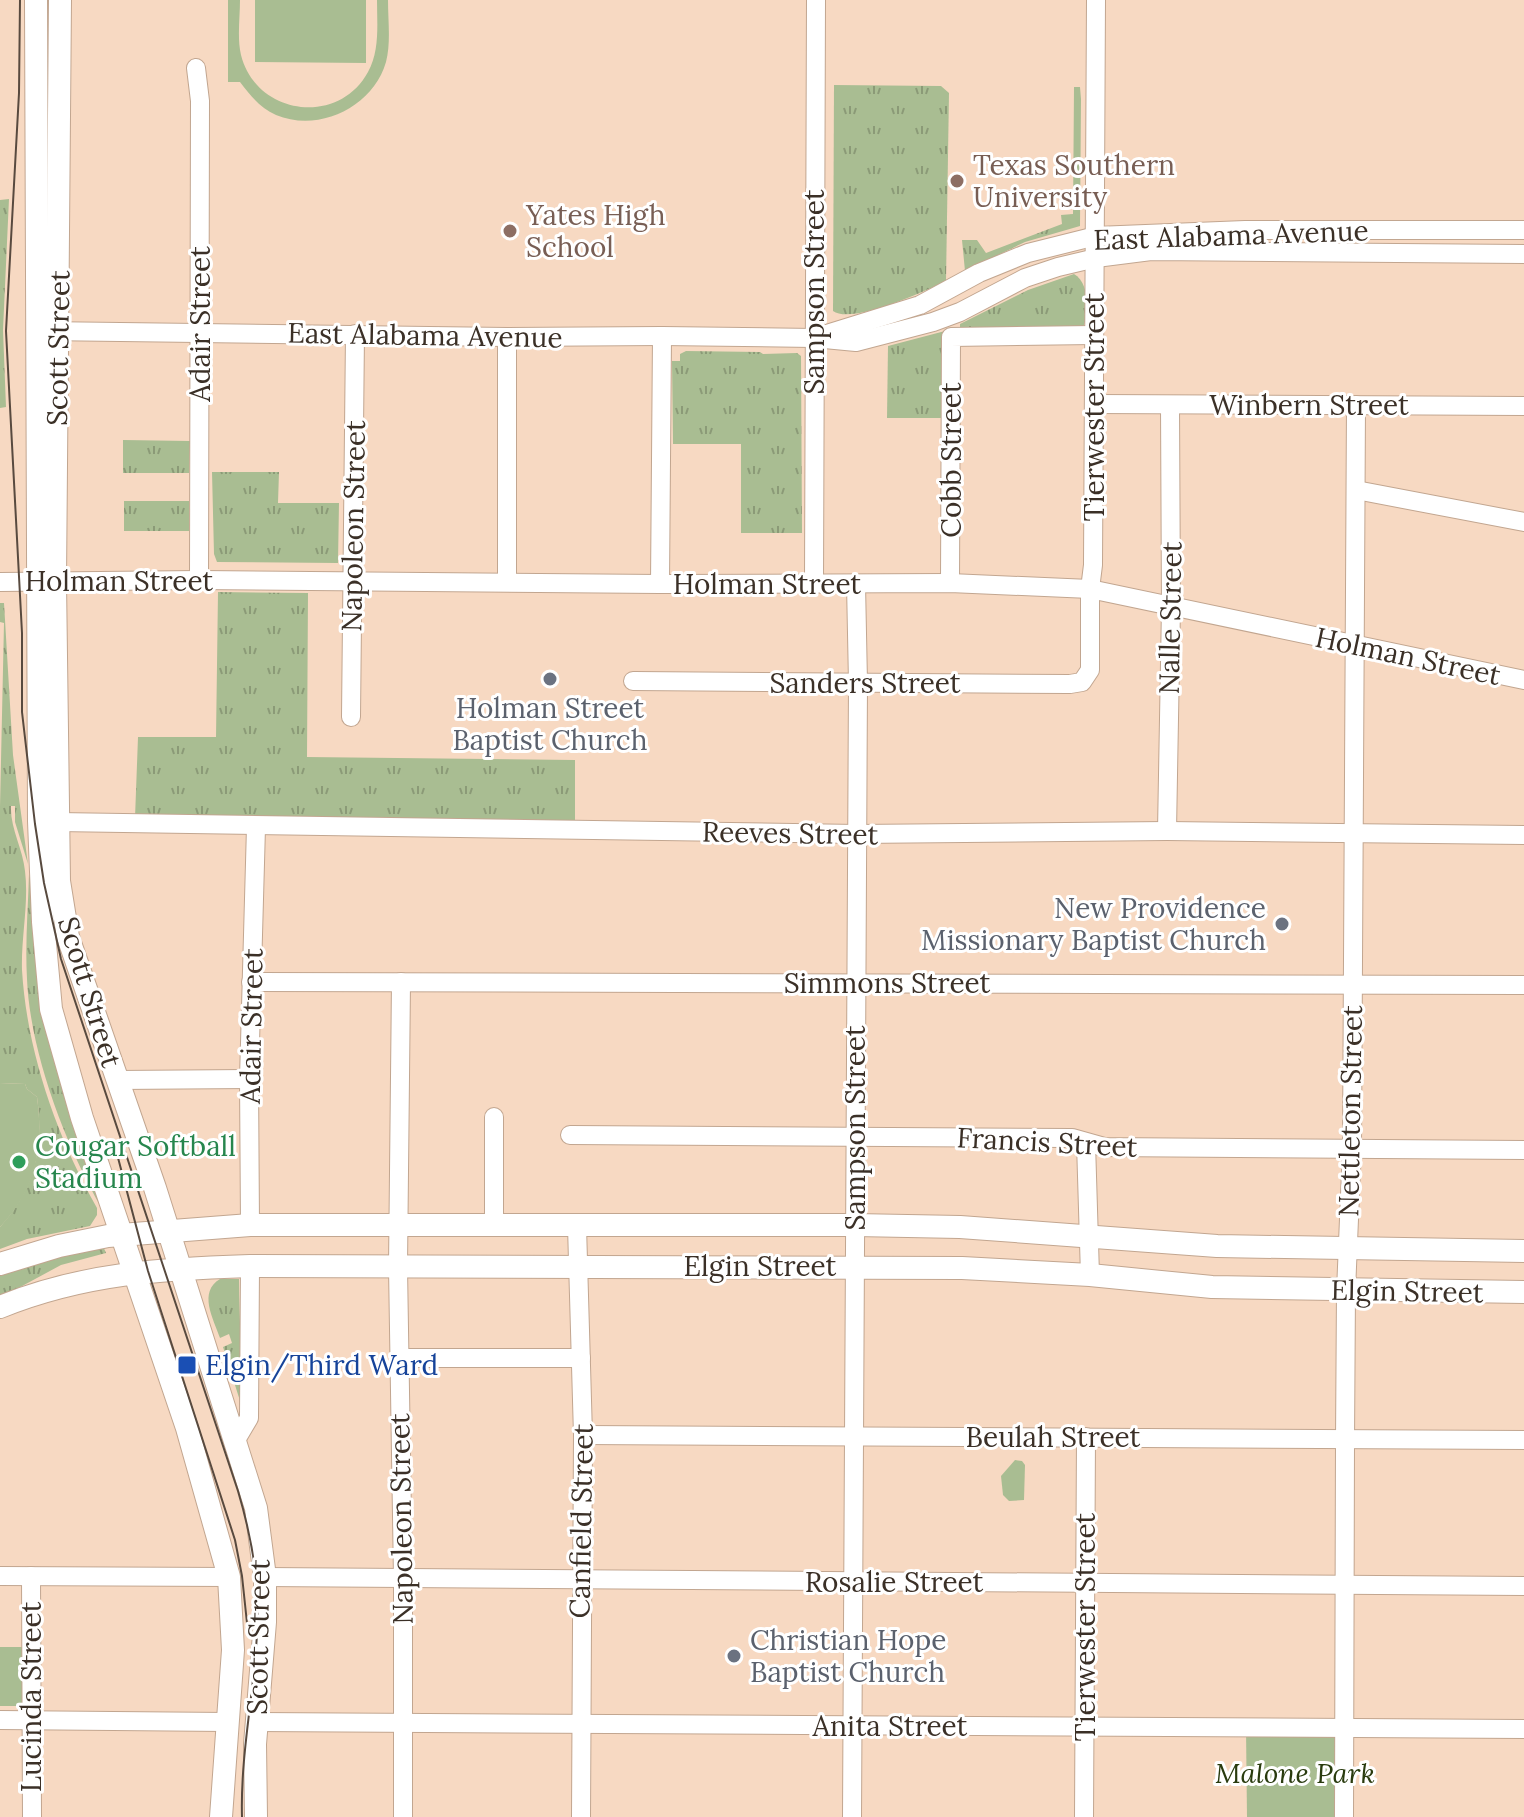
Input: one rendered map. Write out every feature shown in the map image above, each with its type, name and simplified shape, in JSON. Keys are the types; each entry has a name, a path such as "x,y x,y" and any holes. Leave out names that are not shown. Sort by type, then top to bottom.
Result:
{"main road":[{"name":"Scott Street","path":"36,0 36,127 47,331 46,581 39,856 51,1009 120,1235 187,1428 229,1577 233,1650 221,1817"},
{"name":"Scott Street","path":"47,331 60,128 60,0"},
{"path":"36,127 60,128"},
{"name":"Scott Street","path":"46,581 59,881 68,937 168,1230 256,1508 265,1577 265,1622 257,1722 256,1817"},
{"name":"Elgin Street","path":"0,1264 59,1246 120,1235 250,1225 960,1227 1217,1246 1524,1251"},
{"name":"Elgin Street","path":"0,1307 66,1284 134,1272 250,1266 962,1268 1090,1275 1212,1287 1524,1292"}],"street":[{"name":"Sampson Street","path":"814,583 816,0"},
{"name":"Tierwester Street","path":"1090,670 1095,404 1096,0"},
{"name":"Adair Street","path":"196,68 200,101 199,580"},
{"name":"East Alabama Avenue","path":"814,338 920,305 979,273 1028,253 1096,236 1245,230 1524,230"},
{"name":"East Alabama Avenue","path":"47,331 814,338 856,342 896,334 960,312 1025,278 1096,258 1151,251 1524,254"},
{"name":"Napoleon Street","path":"351,717 355,334"},
{"name":"Cobb Street","path":"950,583 951,337 1094,335"},
{"path":"660,584 662,336"},
{"path":"507,337 507,582"},
{"name":"Winbern Street","path":"1095,404 1524,406"},
{"name":"Nalle Street","path":"1167,831 1171,607 1170,405"},
{"name":"Nettleton Street","path":"1344,1817 1346,1291 1352,1147 1356,405"},
{"path":"1356,490 1524,522"},
{"name":"Holman Street","path":"0,582 950,583 1090,589 1524,680"},
{"name":"Sampson Street","path":"852,1817 856,584"},
{"name":"Sanders Street","path":"633,681 1070,684 1082,682 1090,670"},
{"name":"Reeves Street","path":"57,822 857,834 1167,831 1524,835"},
{"name":"Adair Street","path":"250,1225 249,1079 256,827"},
{"name":"Simmons Street","path":"251,982 1524,985"},
{"name":"Napoleon Street","path":"401,982 398,1267 403,1817"},
{"path":"117,1080 249,1079"},
{"path":"494,1117 494,1225"},
{"name":"Francis Street","path":"570,1135 1072,1138 1104,1147 1524,1150"},
{"path":"1086,1143 1090,1275"},
{"name":"Canfield Street","path":"577,1226 583,1435 579,1724 581,1817"},
{"path":"236,1440 249,1418 250,1266"},
{"path":"399,1358 581,1358"},
{"name":"Beulah Street","path":"583,1435 1524,1440"},
{"name":"Tierwester Street","path":"1084,1817 1086,1437"},
{"path":"0,1576 229,1577"},
{"name":"Lucinda Street","path":"31,1576 32,1817"},
{"name":"Rosalie Street","path":"265,1577 1524,1586"},
{"path":"0,1720 227,1722"},
{"name":"Anita Street","path":"257,1722 1524,1729"}],"green space":[{"path":"228,0 240,0 241,55 250,75 263,91 299,107 319,107 338,101 355,90 368,72 377,37 377,0 388,0 388,47 379,78 357,103 326,118 293,120 270,112 240,82 228,82"},
{"path":"255,0 366,0 366,63 255,62"},
{"path":"834,85 941,86 949,93 946,281 889,305 856,314 833,311"},
{"path":"1074,87 1080,87 1081,99 1080,226 1025,242 965,271 962,240 977,240 986,253 1062,224 1061,215 1073,214"},
{"path":"9,199 3,330 6,407 0,408 0,200"},
{"path":"1074,274 1083,284 1087,298 1083,327 960,330 960,324 1028,290"},
{"path":"945,331 943,418 887,418 888,346"},
{"path":"686,351 797,353 801,356 802,533 741,533 741,444 673,444 672,361 680,361 680,354"},
{"path":"123,440 190,441 189,473 123,473"},
{"path":"212,472 279,472 278,503 339,503 338,563 217,562 214,554"},
{"path":"124,501 189,501 189,531 124,531"},
{"path":"218,592 308,593 307,757 575,760 575,825 135,818 138,737 216,737"},
{"path":"0,603 4,603 13,755 28,864 15,822 15,806 11,806 26,883 22,958 25,1001 46,1094 69,1153 97,1208 97,1215 90,1226 27,1239 0,1249 0,1227 22,1198 34,1166 38,1150 39,1115 37,1097 25,1084 0,1083 4,623 0,622"},
{"path":"29,874 101,1207 63,1126 35,1037 26,966"},
{"name":"Cougar Softball Stadium","path":"0,1083 25,1084 37,1097 39,1133 35,1167 29,1183 22,1198 0,1227"},
{"path":"103,1246 106,1253 61,1265 0,1298 0,1271"},
{"path":"220,1279 239,1279 241,1404 223,1347 232,1343 229,1334 220,1338 209,1306 210,1291"},
{"path":"1015,1460 1025,1465 1024,1500 1009,1501 1003,1495 1001,1476"},
{"path":"0,1647 23,1647 23,1706 0,1706"},
{"name":"Malone Park","path":"1246,1728 1344,1728 1344,1817 1247,1817"}],"tram line":[{"path":"20,0 19,93 6,331 22,633 22,712 35,824 61,959 238,1491 249,1533 258,1607 242,1817"},
{"path":"117,1154 148,1271 235,1540 247,1623"}],"place":[{"name":"Texas Southern University","path":"957,181"},
{"name":"Yates High School","path":"510,231"},
{"name":"Holman Street Baptist Church","path":"550,679"},
{"name":"New Providence Missionary Baptist Church","path":"1282,924"},
{"name":"Cougar Softball Stadium","path":"19,1162"},
{"name":"Elgin/Third Ward","path":"187,1365"},
{"name":"Christian Hope Baptist Church","path":"734,1656"}]}
